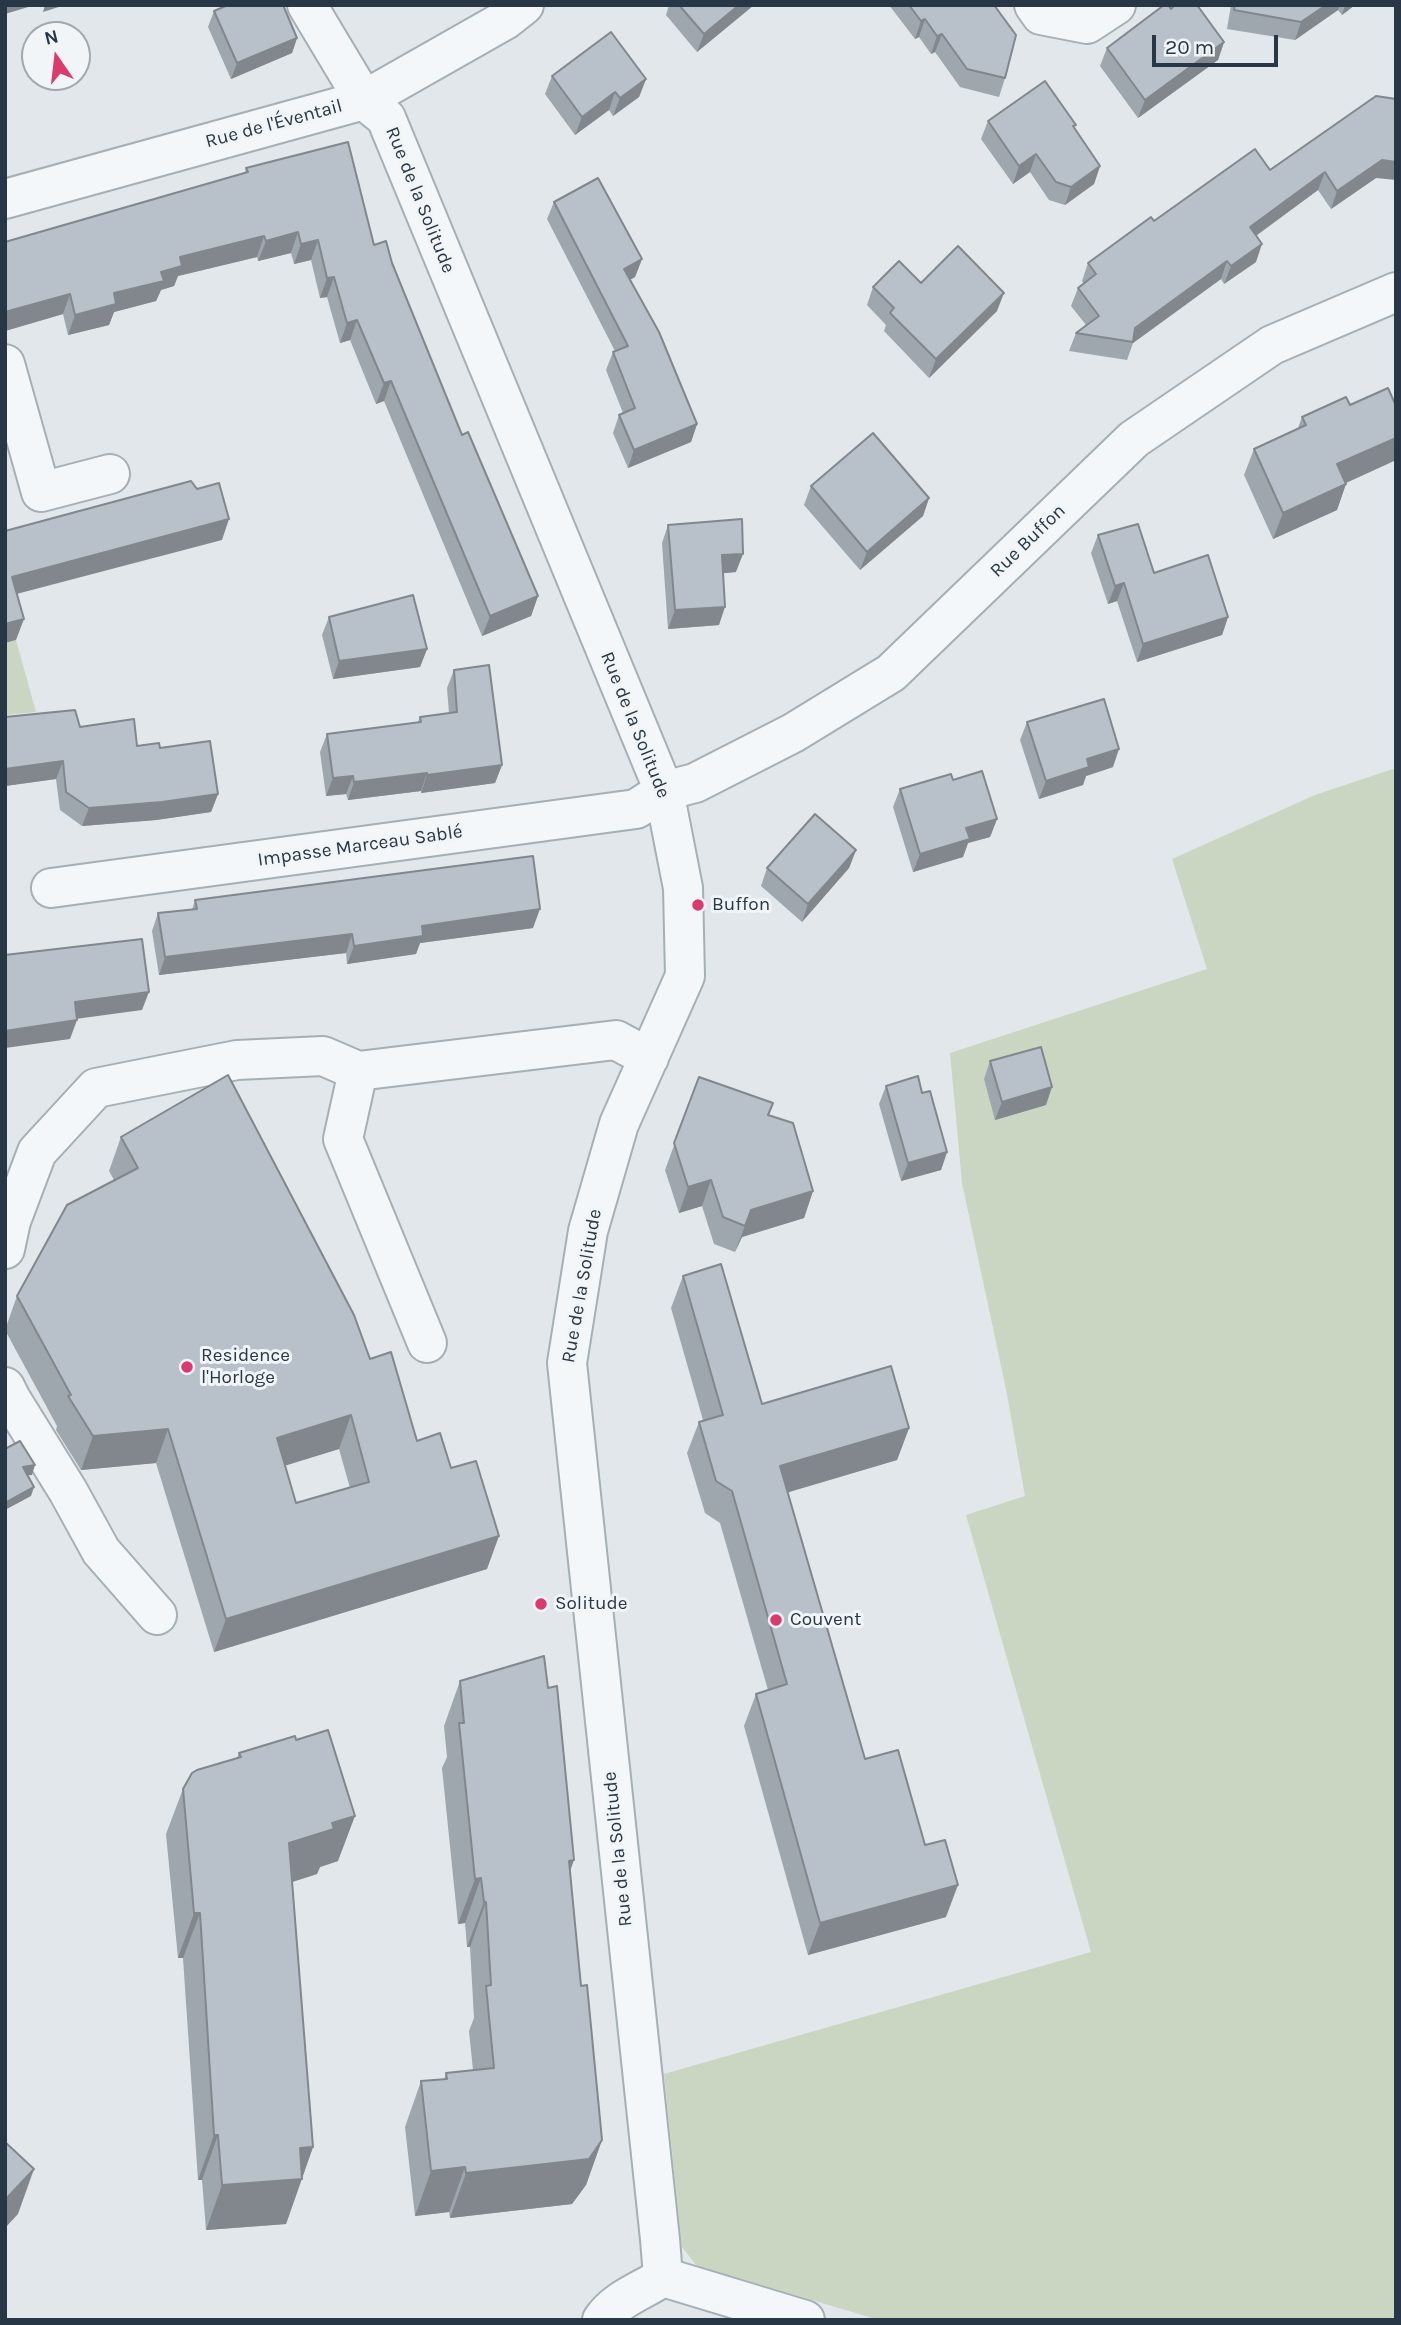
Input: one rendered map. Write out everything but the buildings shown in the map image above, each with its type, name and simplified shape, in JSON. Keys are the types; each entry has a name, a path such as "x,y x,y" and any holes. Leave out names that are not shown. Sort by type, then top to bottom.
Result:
{"street":[{"name":"Rue de la Solitude","path":"307,5 363,100 386,118 664,791 683,888 685,976 619,1124 587,1231 567,1363 663,2277"},
{"name":"Rue de l'Éventail","path":"5,199 363,100 505,20 524,5"},
{"path":"1034,5 1041,15 1087,24 1116,5"},
{"name":"Rue Buffon","path":"664,791 695,783 793,733 891,673 1134,439 1272,345 1396,292"},
{"path":"5,364 40,492 110,474"},
{"name":"Impasse Marceau Sablé","path":"51,888 636,809 664,791"},
{"path":"5,1249 11,1221 37,1152 96,1088 237,1060 323,1056 358,1071 616,1040 649,1058"},
{"path":"358,1071 343,1139 427,1343"},
{"path":"5,1387 101,1551 157,1615"},
{"path":"602,2319 612,2306 641,2292 663,2277 806,2320"}],"green space":[{"path":"16,640 36,712 5,715 5,643"},
{"path":"1396,768 1396,2320 879,2320 697,2266 682,2247 664,2074 1091,1952 966,1515 1025,1496 1006,1389 962,1183 950,1053 1207,969 1172,859 1315,795"}],"place":[{"name":"Buffon","path":"698,905"},
{"name":"Residence l'Horloge","path":"187,1367"},
{"name":"Solitude","path":"541,1604"},
{"name":"Couvent","path":"776,1620"}]}
